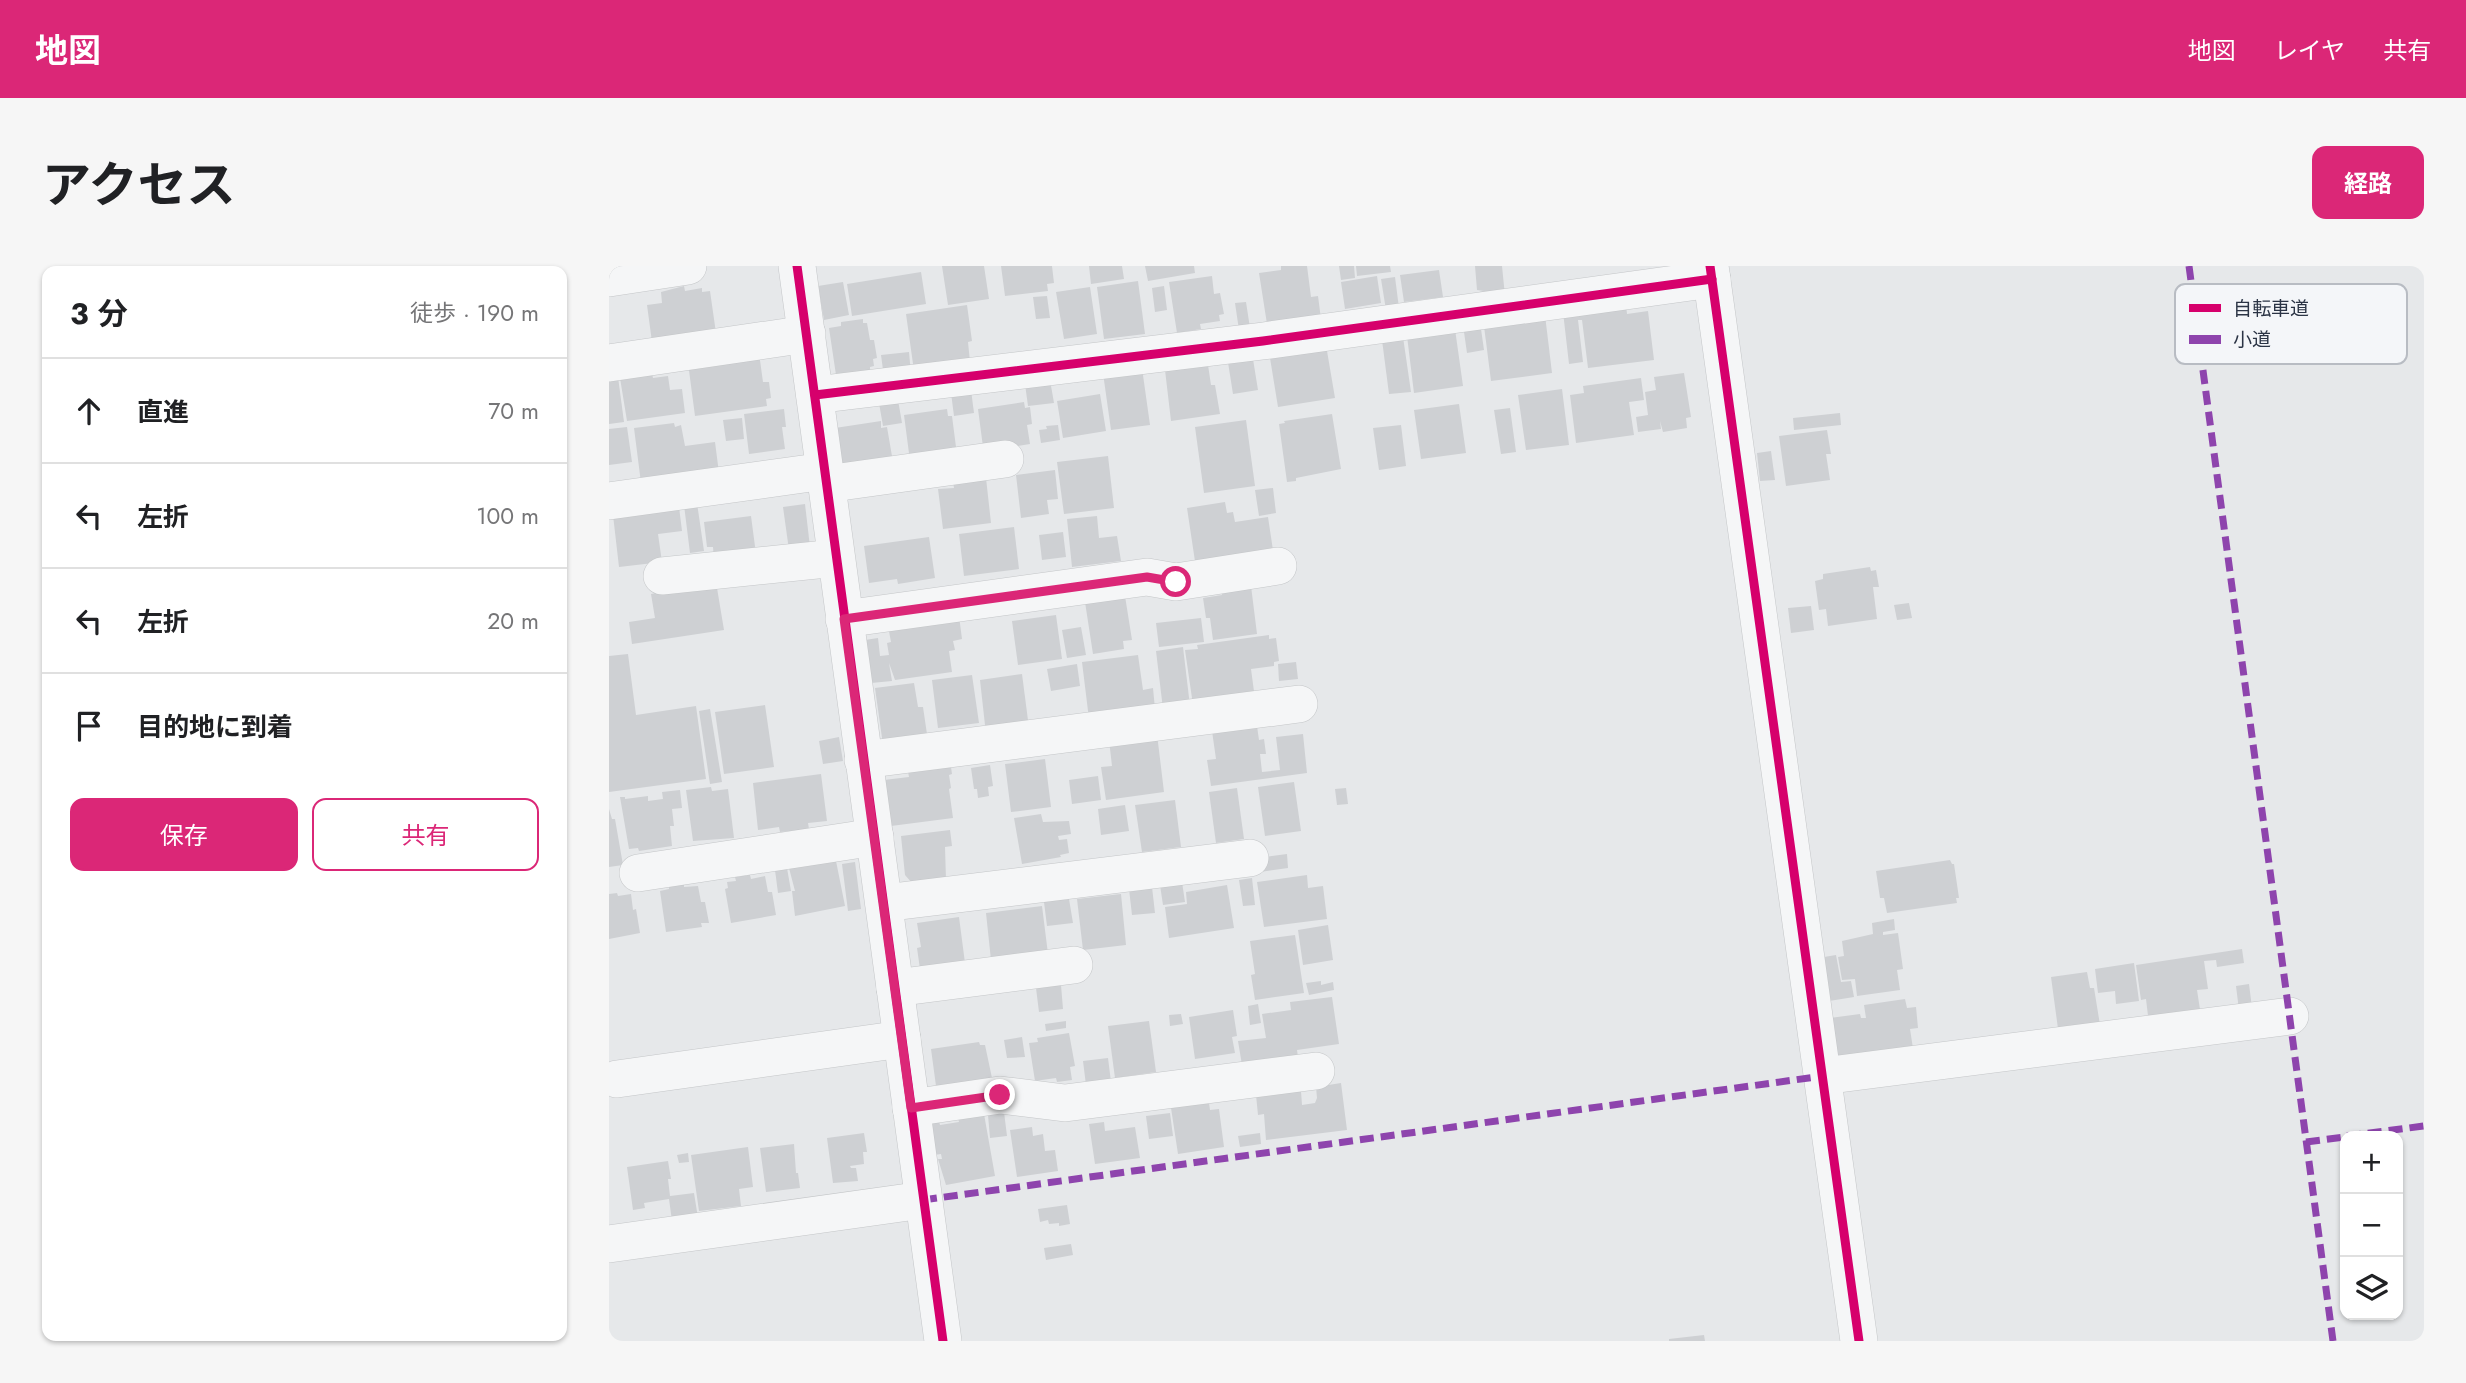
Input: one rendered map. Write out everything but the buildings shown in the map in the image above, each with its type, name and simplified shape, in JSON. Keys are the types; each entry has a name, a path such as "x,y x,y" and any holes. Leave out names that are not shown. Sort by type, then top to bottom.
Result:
{"street":[{"path":"609,278 688,266"},
{"path":"797,266 943,1341"},
{"path":"815,396 1263,341 1711,272 1859,1341"},
{"path":"609,363 807,334"},
{"path":"609,501 1005,459"},
{"path":"662,576 836,558"},
{"path":"844,619 1147,577 1176,582 1278,566"},
{"path":"863,760 1299,704"},
{"path":"638,873 875,837"},
{"path":"884,903 1250,858"},
{"path":"895,988 1074,965"},
{"path":"1823,1076 2290,1016"},
{"path":"617,1079 902,1039"},
{"path":"911,1108 1000,1095 1065,1103 1316,1070"},
{"path":"609,1244 923,1200"}],"marked path":[{"path":"2189,266 2191,284"},
{"path":"2202,364 2333,1341"},
{"path":"923,1200 1823,1076"},
{"path":"2386,1131 2424,1126"},
{"path":"2306,1142 2340,1138"}],"cycle path":[{"path":"797,266 943,1341"},
{"path":"1710,266 1859,1341"},
{"path":"815,395 1263,341 1712,279"}],"route":[{"path":"1000,1095 911,1108 844,619 1147,577 1176,582"}]}
